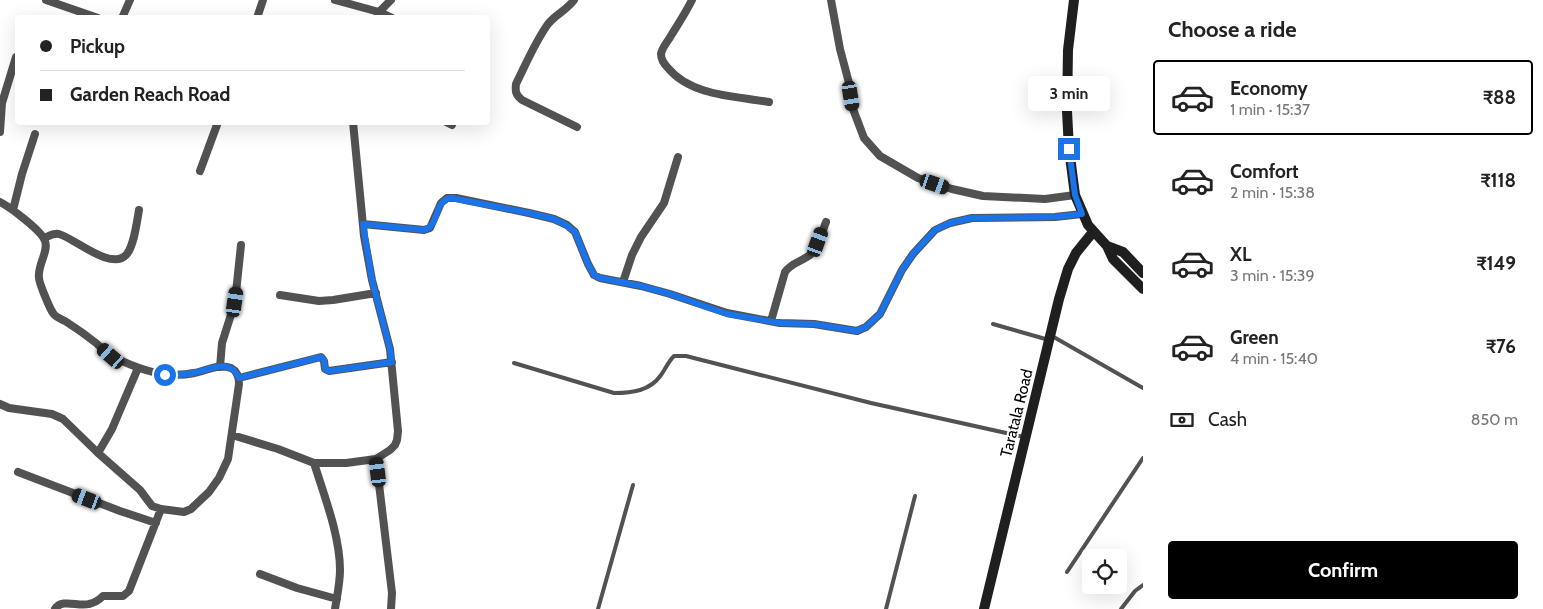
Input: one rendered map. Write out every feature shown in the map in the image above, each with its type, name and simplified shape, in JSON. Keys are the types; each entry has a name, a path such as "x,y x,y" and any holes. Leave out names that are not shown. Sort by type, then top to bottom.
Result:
{"street":[{"path":"46,0 89,15"},
{"path":"123,15 130,0"},
{"path":"258,15 263,0"},
{"path":"335,0 378,15 391,0"},
{"path":"574,0 570,6 555,15 547,25 516,84 515,90 522,100 577,127"},
{"path":"692,0 661,54 666,66 683,83 693,87 769,102"},
{"path":"831,0 853,109 864,138 880,156 918,178 952,190 983,196 1045,199 1075,195"},
{"path":"1074,0 1068,50 1067,111 1069,149 1075,195 1082,214 1093,232 1107,246 1113,259 1143,289"},
{"path":"0,132 2,103 15,60"},
{"path":"200,170 217,125"},
{"path":"232,435 278,449 314,463 346,463 376,459 390,450 397,440 398,431 392,362 372,280 363,224 353,125"},
{"path":"13,210 35,134"},
{"path":"623,282 632,254 664,203 678,157"},
{"path":"363,224 424,230 433,225 441,203 447,198 529,213 554,219 575,232 588,264 594,275 600,278 670,294 727,314 857,331 866,327 880,314 902,270 913,254 935,230 950,223 972,218 1055,217 1082,214"},
{"path":"0,202 13,210 44,238 47,247 42,258 38,278 53,314 86,335 111,356 138,368 165,375 195,373 208,368 231,368 239,378 228,459 210,492 191,509 184,512 152,506 140,490 63,419 52,414 9,408 0,404"},
{"path":"44,238 51,234 58,234 91,252 121,259 130,249 139,210"},
{"path":"772,321 785,272 794,262 809,256 814,251 826,222"},
{"name":"Taratala Road","path":"984,609 1068,269 1076,253 1093,232"},
{"path":"220,367 222,343 235,302 240,245"},
{"path":"1107,246 1123,252 1143,272"},
{"path":"280,295 326,300 376,293"},
{"path":"239,378 321,357 324,360 325,369 329,371 392,362"},
{"path":"98,453 120,412 138,368"},
{"path":"376,459 392,593 391,609"},
{"path":"314,463 330,514 340,569 335,609"},
{"path":"18,472 156,523"},
{"path":"55,609 63,603 90,604 98,601 103,596 123,596 128,591 161,509"},
{"path":"260,574 336,600"}],"lane":[{"path":"992,324 1050,337 1143,388"},
{"path":"514,363 614,393 626,393 640,391 652,384 661,375 668,362 674,356 686,356 871,403 1025,437"},
{"path":"1067,572 1143,458"},
{"path":"598,609 633,485"},
{"path":"886,609 915,496"},
{"path":"1120,609 1135,591 1143,585"}],"route":[{"path":"165,375 195,373 208,368 224,367 231,368 239,378 321,357 324,360 325,369 329,371 392,362 372,280 363,224 424,230 433,225 441,203 447,198 456,198 529,213 554,219 566,225 575,232 588,264 594,275 600,278 670,294 727,314 780,323 814,324 857,331 866,327 880,314 902,270 913,254 935,230 950,223 972,218 1055,217 1082,214 1075,195 1069,149"}]}
